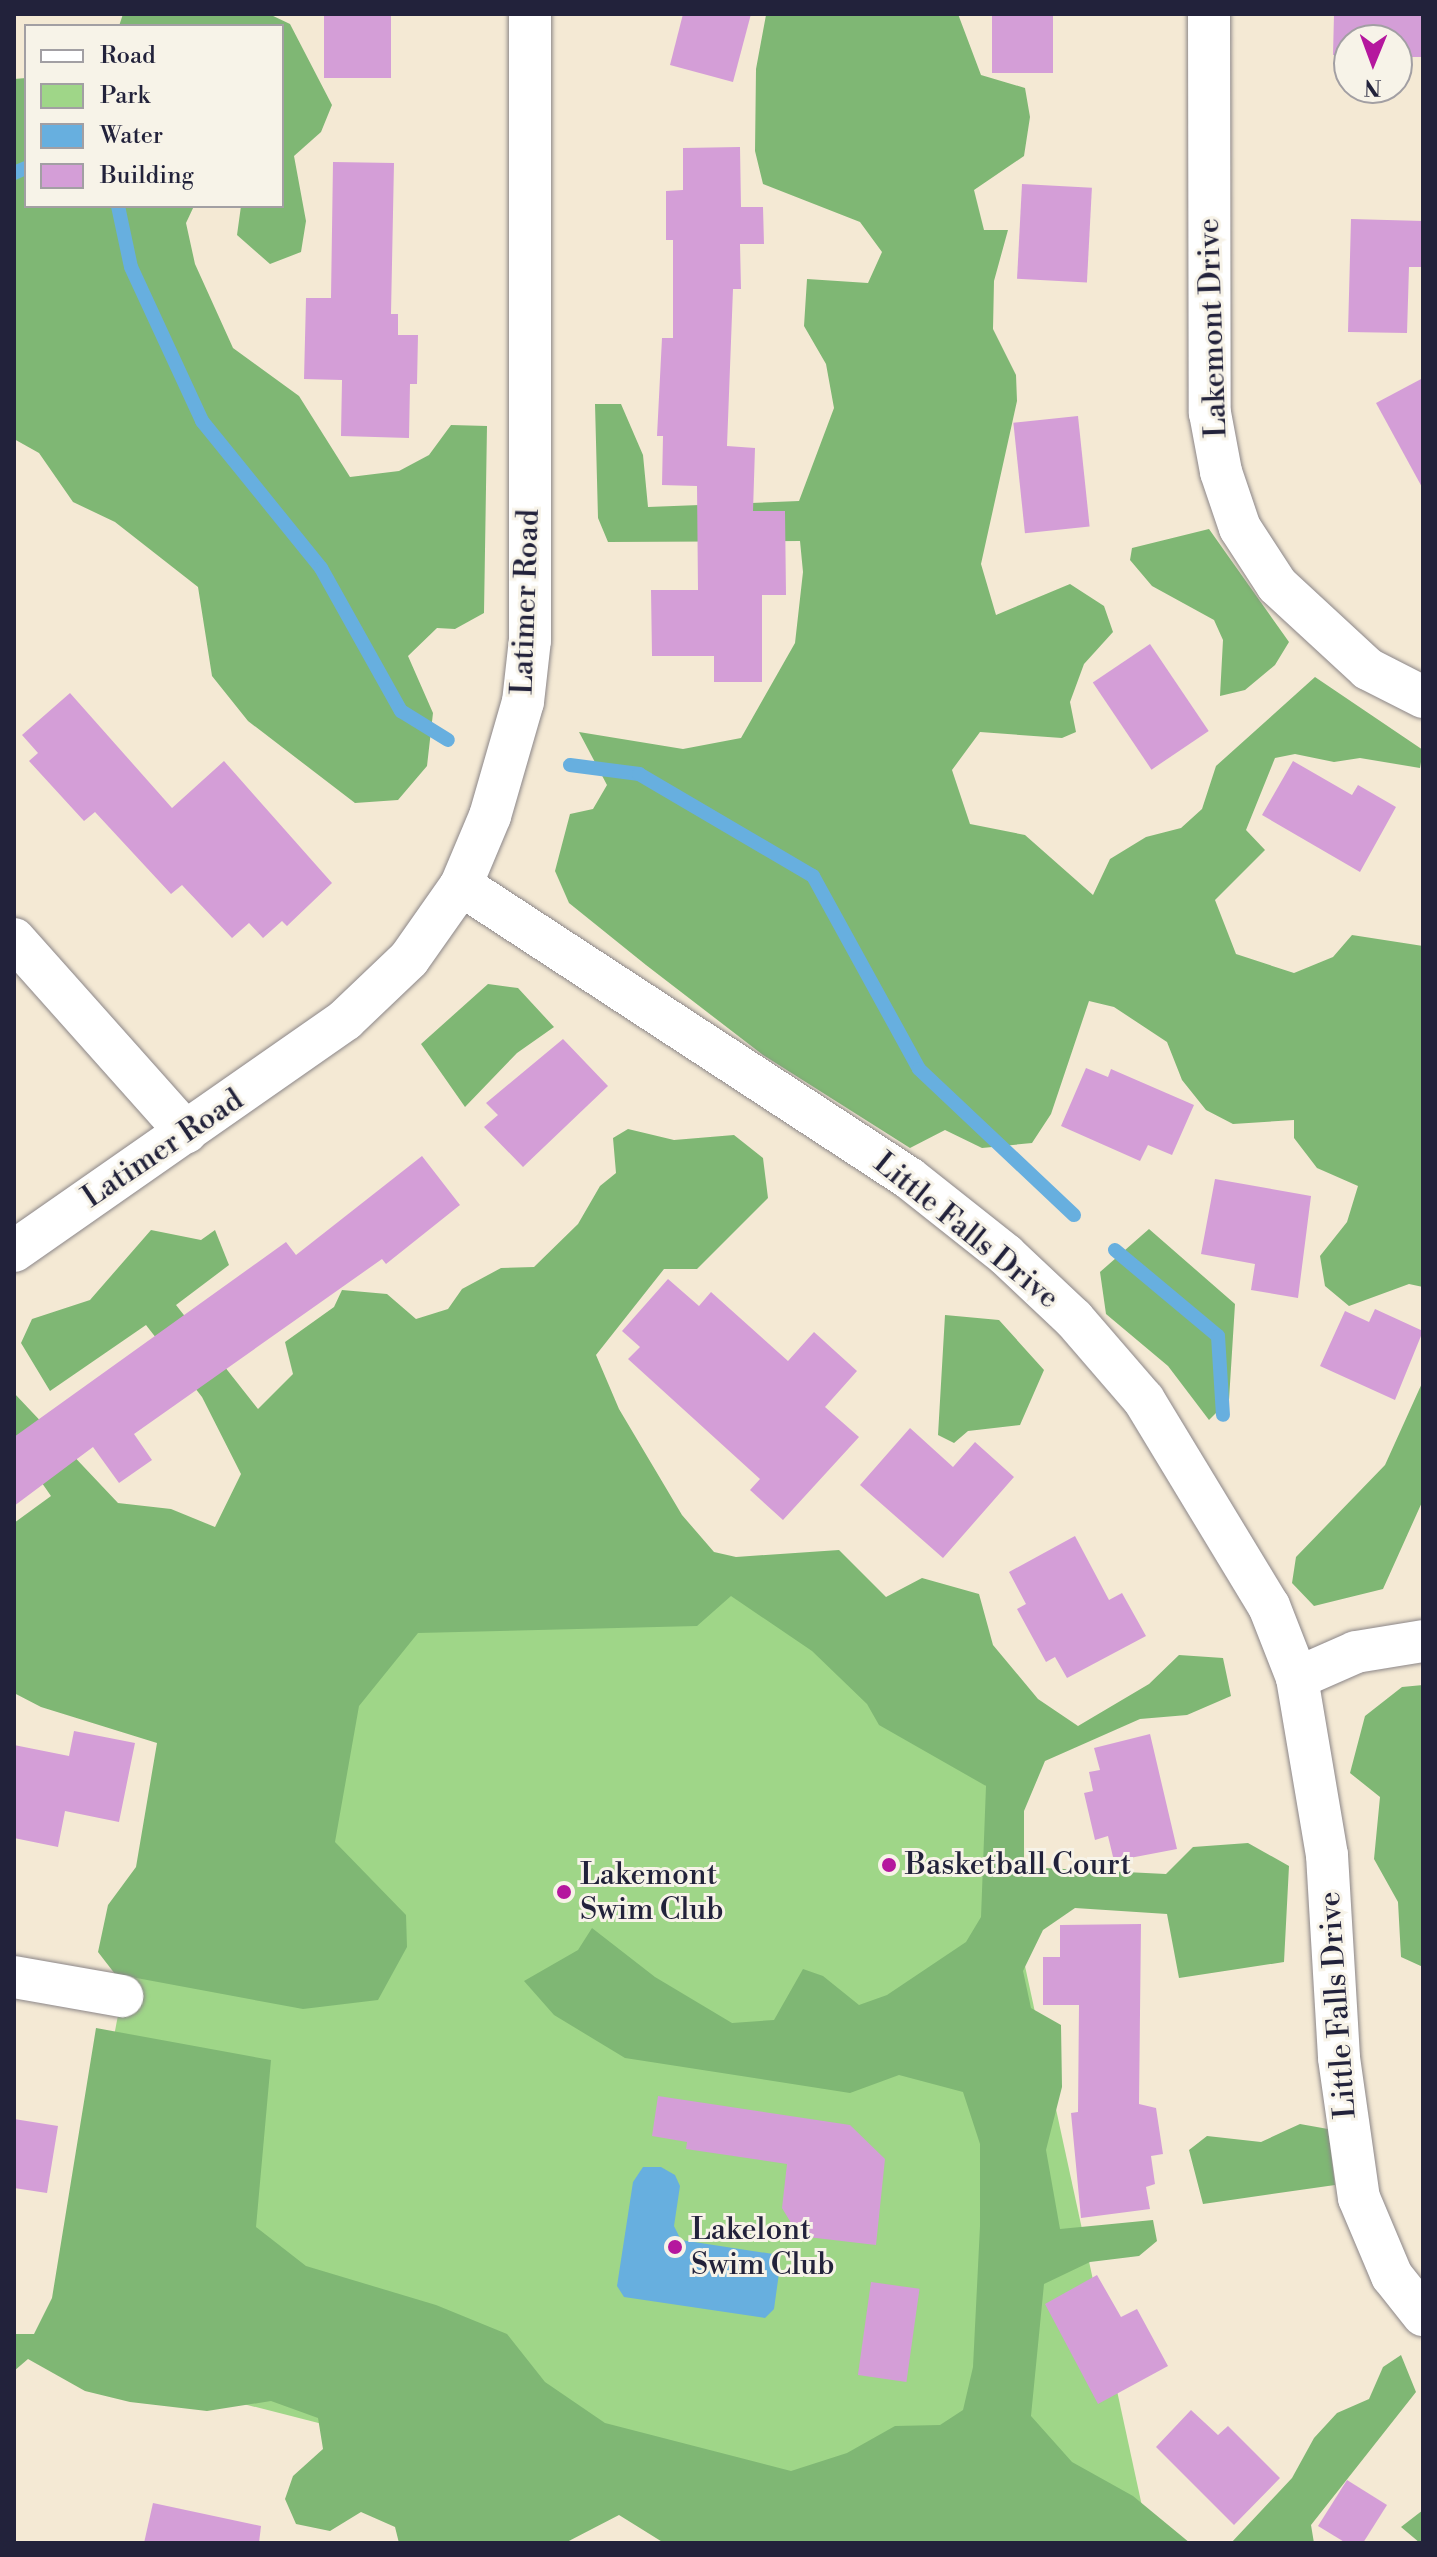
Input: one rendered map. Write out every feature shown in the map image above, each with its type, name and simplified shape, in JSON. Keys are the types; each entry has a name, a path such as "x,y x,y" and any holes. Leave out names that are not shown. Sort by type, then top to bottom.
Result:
{"street":[{"name":"Latimer Road","path":"14,1251 345,1020 409,959 461,885 511,756 530,640 530,14"},
{"name":"Lakemont Drive","path":"1209,14 1210,413 1221,472 1240,528 1277,585 1368,669 1423,697"},
{"name":"Little Falls Drive","path":"461,885 909,1178 1006,1255 1074,1319 1144,1400 1204,1494 1269,1606 1297,1678 1327,1855 1339,2058 1356,2185 1362,2210 1392,2276 1423,2315"},
{"path":"14,939 186,1132"},
{"path":"1297,1678 1356,1652 1423,1641"},
{"path":"14,1977 122,1996"}],"green space":[{"path":"123,14 269,14 290,24 332,105 321,132 294,156 306,221 301,252 270,264 237,235 241,208 284,208 284,24 120,24"},
{"path":"958,14 981,75 1025,88 1030,117 1024,156 974,190 984,230 1008,230 994,281 993,329 1016,375 1017,401 981,564 996,615 1070,584 1104,606 1113,632 1084,664 1070,702 1076,732 1062,738 980,732 952,770 970,824 1025,835 1093,895 1110,859 1146,837 1181,828 1202,809 1216,766 1315,677 1423,750 1420,768 1360,758 1334,762 1295,754 1275,758 1246,830 1265,850 1215,900 1236,954 1294,973 1333,957 1352,935 1423,946 1423,1287 1409,1284 1349,1306 1325,1286 1320,1256 1347,1222 1358,1186 1317,1168 1294,1138 1294,1120 1233,1124 1206,1110 1182,1080 1167,1042 1114,1007 1089,1001 1051,1114 1032,1143 982,1148 945,1130 910,1148 763,1055 646,965 569,903 555,871 570,814 593,809 607,785 579,732 683,749 741,738 795,643 803,572 800,541 608,542 598,518 595,404 621,404 643,455 648,507 799,501 834,408 826,364 804,326 807,279 868,283 882,252 860,222 763,184 755,151 756,69 766,15"},
{"path":"24,78 24,208 193,208 186,223 195,264 233,348 299,396 350,477 399,471 429,455 451,425 487,426 484,613 455,629 437,628 408,656 433,713 427,766 398,800 355,803 248,721 212,676 198,587 115,522 73,502 39,453 14,439 14,79"},
{"path":"1209,529 1289,642 1275,665 1245,690 1220,696 1223,640 1214,620 1152,586 1130,560 1132,548"},
{"path":"488,984 518,988 554,1027 517,1053 465,1107 421,1044"},
{"path":"628,1129 674,1140 734,1135 763,1158 768,1198 697,1269 664,1269 596,1355 619,1409 682,1515 714,1552 736,1557 839,1550 886,1597 922,1578 979,1594 993,1645 1038,1699 1078,1726 1149,1684 1179,1655 1223,1658 1231,1696 1187,1715 1140,1719 1045,1761 1024,1811 1024,1867 1166,1874 1193,1847 1248,1843 1289,1866 1284,1962 1179,1978 1167,1914 1075,1908 1043,1930 1023,1971 1031,2008 1061,2025 1062,2087 1046,2150 1060,2229 1153,2220 1157,2241 1139,2256 1090,2262 1044,2284 1031,2416 1072,2462 1133,2496 1190,2543 664,2543 619,2515 565,2543 399,2543 395,2527 361,2512 330,2531 296,2524 285,2499 293,2476 323,2449 318,2418 271,2401 207,2411 130,2402 85,2391 28,2359 14,2371 14,2334 34,2334 52,2298 96,2028 271,2060 256,2227 306,2266 436,2305 507,2334 545,2382 605,2423 791,2471 847,2453 895,2426 940,2425 963,2410 973,2367 980,2226 980,2144 963,2092 899,2075 850,2093 625,2058 554,2015 524,1981 578,1950 592,1928 655,1977 732,2023 774,2020 803,1969 823,1976 859,2005 887,1995 966,1942 981,1917 986,1786 879,1725 867,1704 812,1651 731,1596 697,1626 418,1633 359,1706 335,1842 406,1915 407,1947 378,2000 303,2009 115,1974 98,1952 108,1905 136,1867 157,1743 41,1707 14,1693 14,1523 51,1496 14,1443 14,1393 118,1503 171,1509 215,1527 241,1474 202,1397 146,1325 50,1391 21,1343 32,1319 90,1300 151,1230 201,1240 215,1230 229,1265 176,1305 258,1409 293,1374 285,1342 334,1307 342,1290 387,1294 416,1319 448,1309 462,1289 501,1268 534,1267 578,1224 600,1186 616,1173 613,1138"},
{"path":"1149,1229 1235,1304 1229,1400 1209,1420 1168,1366 1106,1314 1100,1272"},
{"path":"945,1315 999,1320 1044,1370 1020,1425 968,1431 954,1443 938,1435"},
{"path":"1423,1381 1423,1500 1383,1589 1314,1606 1292,1583 1296,1557 1385,1465"},
{"name":"Lakemont Swim Club","path":"450,1430 889,1664 986,1786 1150,2543 682,2516 52,2355 190,1645"},
{"path":"1423,1685 1423,1967 1401,1957 1398,1902 1374,1859 1380,1797 1350,1773 1365,1716 1402,1687"},
{"path":"1300,2124 1328,2129 1335,2185 1203,2204 1189,2150 1207,2136 1261,2142"},
{"path":"1401,2355 1416,2392 1311,2525 1314,2543 1231,2543 1292,2478 1314,2438 1337,2413 1369,2399 1383,2367"},
{"path":"1423,2510 1423,2543 1420,2543 1401,2527"}],"water":[{"name":"Lakelont Swim Club","path":"643,2167 661,2167 675,2175 680,2186 674,2226 681,2240 773,2254 780,2266 774,2309 765,2318 624,2297 617,2286 633,2182"}],"building":[{"path":"324,14 391,14 391,78 324,78"},
{"path":"683,14 751,14 733,82 670,65"},
{"path":"992,14 1053,14 1053,73 992,73"},
{"path":"1334,14 1423,14 1423,57 1413,57 1413,24 1334,24"},
{"path":"740,147 741,207 763,207 764,244 740,244 741,289 733,289 727,446 755,448 753,511 785,511 786,595 762,595 762,682 714,682 714,656 652,656 651,590 698,590 697,486 662,485 663,436 657,436 662,338 673,338 673,240 666,240 666,191 683,190 683,148"},
{"path":"333,162 394,163 391,314 398,314 398,335 418,335 417,384 410,384 409,438 341,436 342,380 304,379 306,298 331,298"},
{"path":"1022,184 1092,188 1087,283 1017,279"},
{"path":"1351,219 1423,221 1423,267 1409,267 1407,333 1348,332"},
{"path":"1423,378 1423,489 1376,403"},
{"path":"1078,416 1090,526 1025,533 1013,423"},
{"path":"1150,644 1209,731 1152,770 1093,683"},
{"path":"70,693 172,808 224,761 332,883 287,926 282,921 263,938 249,923 232,938 182,885 171,894 95,812 84,821 29,761 38,753 22,735"},
{"path":"1293,761 1352,795 1358,785 1396,807 1360,872 1262,815"},
{"path":"563,1039 608,1086 523,1167 484,1127 498,1115 486,1103"},
{"path":"1086,1068 1108,1077 1111,1069 1194,1105 1172,1155 1148,1145 1140,1161 1061,1126"},
{"path":"422,1156 460,1205 386,1264 382,1259 134,1434 152,1460 119,1483 93,1447 14,1506 14,1437 286,1242 296,1255"},
{"path":"1215,1179 1311,1196 1298,1298 1251,1290 1255,1264 1201,1254"},
{"path":"668,1279 699,1306 711,1292 788,1361 814,1332 857,1371 825,1407 859,1437 783,1520 750,1490 760,1479 628,1359 640,1347 622,1331"},
{"path":"1375,1309 1423,1331 1395,1400 1320,1366 1345,1311 1369,1322"},
{"path":"910,1428 953,1467 975,1442 1014,1477 943,1558 860,1485"},
{"path":"1075,1536 1109,1600 1122,1593 1146,1636 1067,1678 1055,1657 1046,1662 1017,1609 1026,1604 1009,1572"},
{"path":"74,1731 135,1743 119,1822 65,1811 58,1847 14,1838 14,1745 69,1756"},
{"path":"1150,1734 1177,1849 1114,1861 1108,1836 1095,1840 1084,1793 1093,1791 1089,1772 1100,1770 1094,1748"},
{"path":"1141,1924 1139,2104 1156,2108 1163,2154 1151,2156 1155,2184 1146,2187 1150,2209 1081,2218 1071,2113 1078,2112 1079,2005 1043,2005 1043,1957 1060,1957 1060,1925"},
{"path":"658,2096 850,2125 885,2159 876,2245 799,2236 782,2208 787,2164 686,2149 687,2142 652,2136"},
{"path":"14,2119 58,2126 47,2193 14,2188"},
{"path":"1097,2275 1121,2317 1137,2309 1168,2366 1098,2404 1045,2304"},
{"path":"871,2282 920,2289 906,2382 858,2375"},
{"path":"1191,2410 1218,2435 1228,2426 1280,2478 1234,2525 1156,2447"},
{"path":"1347,2480 1387,2505 1363,2543 1346,2543 1318,2526"},
{"path":"153,2503 261,2526 259,2543 144,2543"}],"waterway":[{"path":"14,173 24,169"},
{"path":"118,208 131,267 202,421 321,568 401,711 448,740"},
{"path":"570,765 639,774 813,876 919,1069 1074,1215"},
{"path":"1115,1250 1218,1336 1223,1415"}],"place":[{"name":"Basketball Court","path":"889,1865"},
{"name":"Lakemont Swim Club","path":"564,1892"},
{"name":"Lakelont Swim Club","path":"675,2247"}]}
